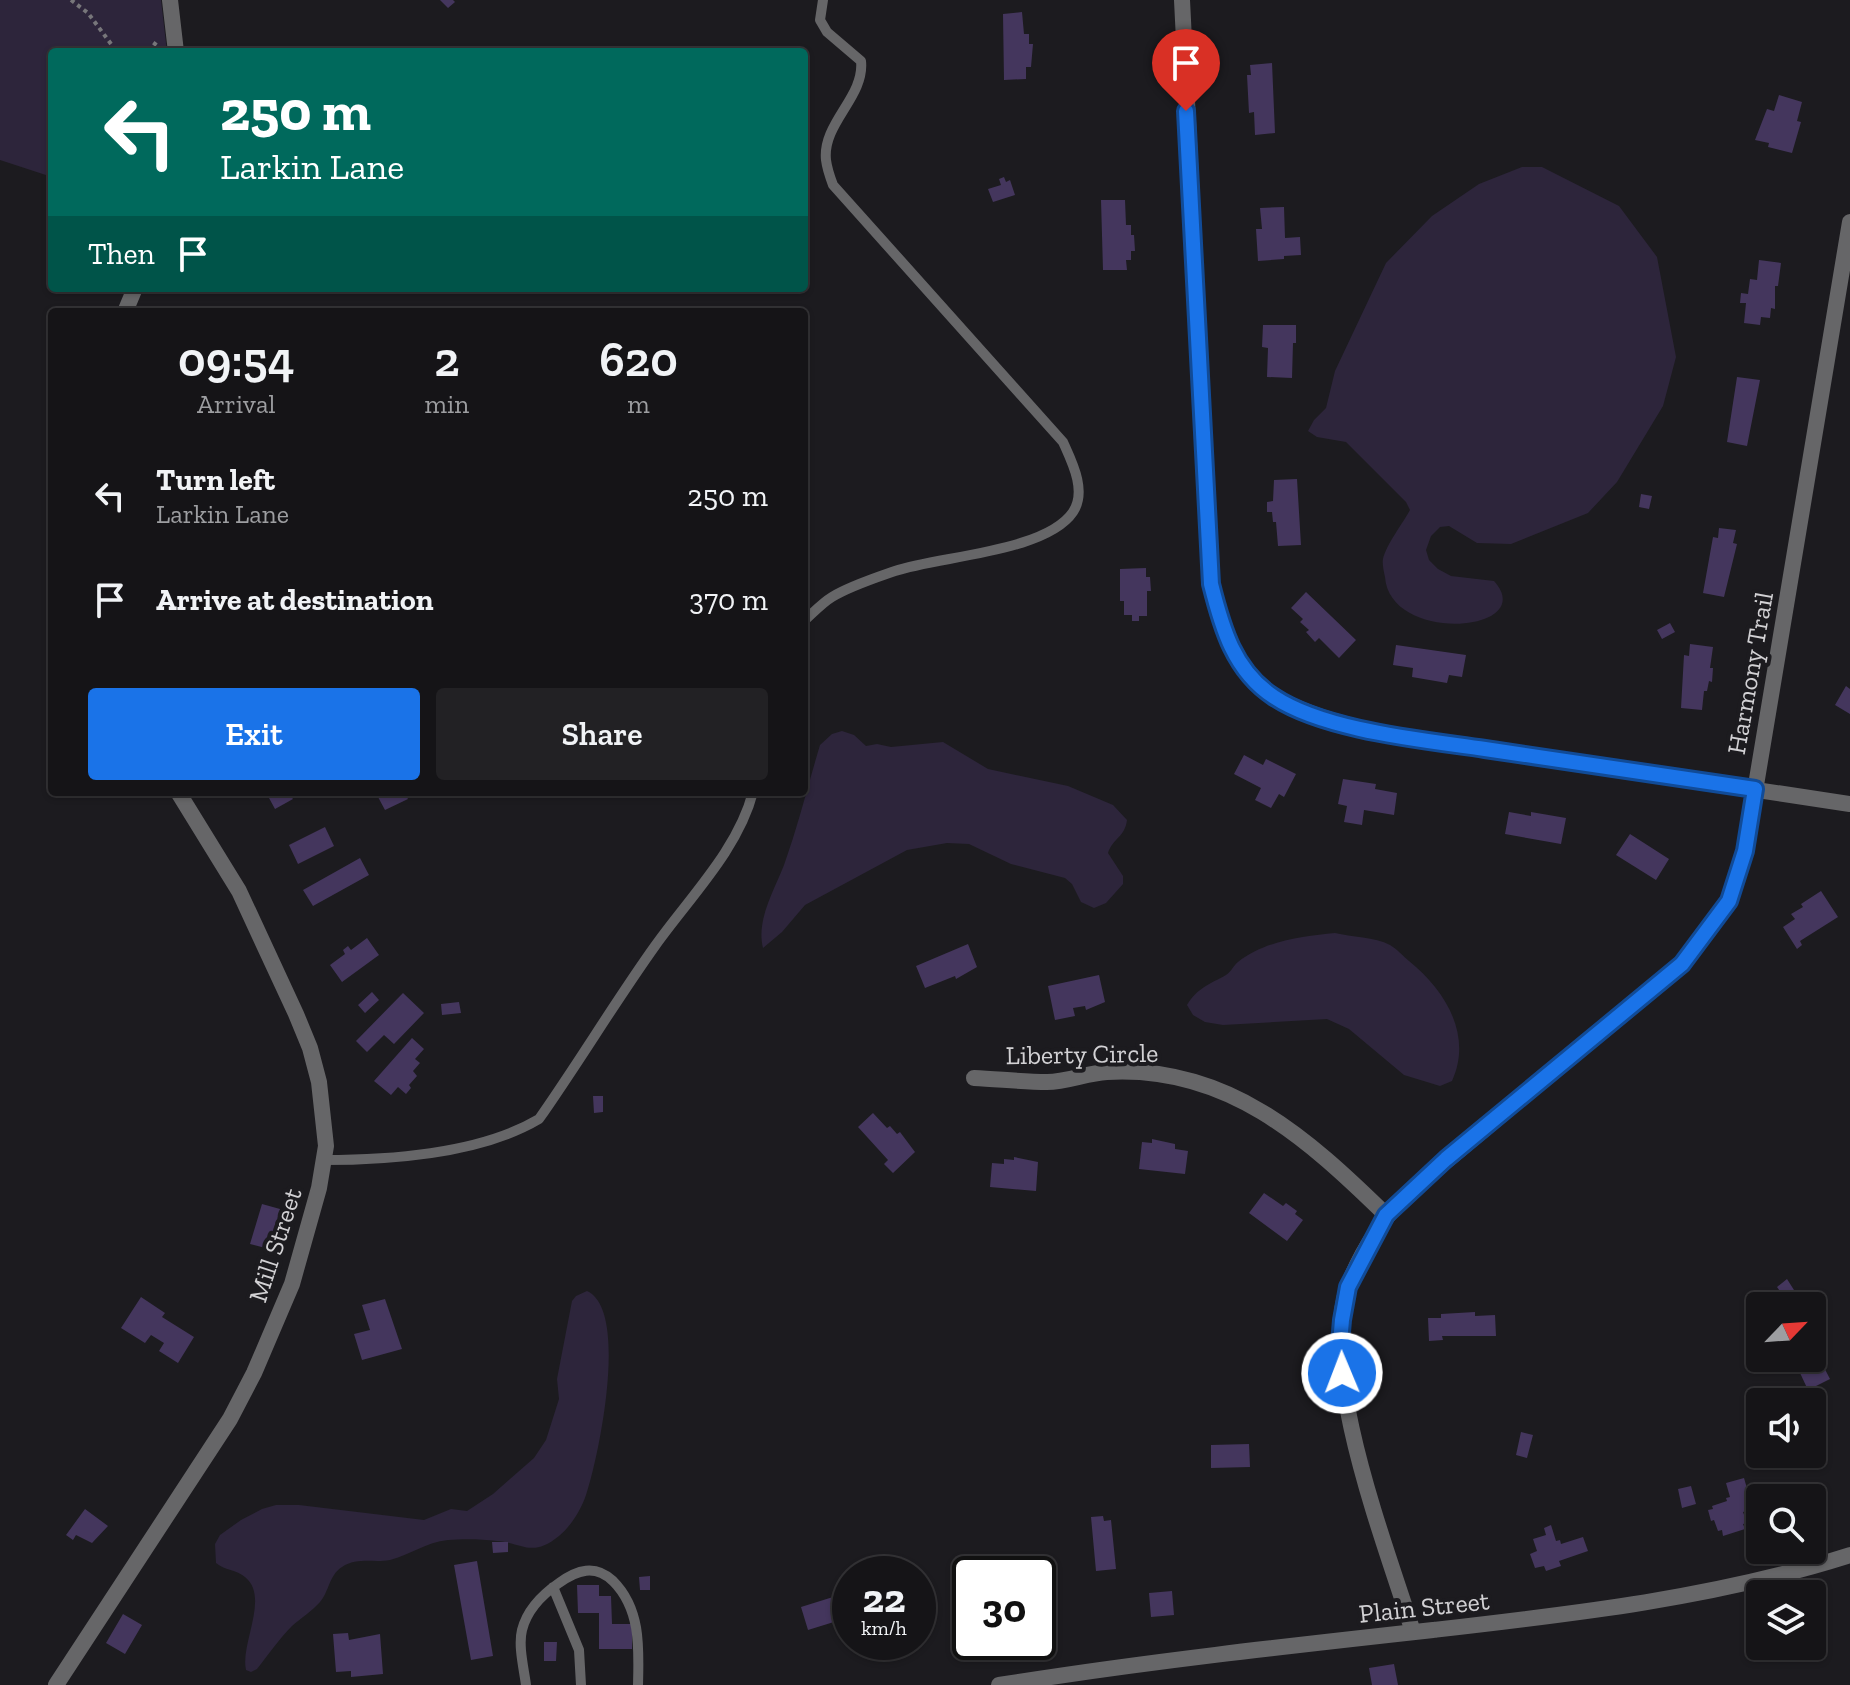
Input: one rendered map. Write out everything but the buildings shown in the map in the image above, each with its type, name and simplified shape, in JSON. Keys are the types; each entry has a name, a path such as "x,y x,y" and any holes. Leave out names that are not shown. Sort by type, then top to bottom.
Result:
{"street":[{"path":"170,0 176,48"},
{"path":"1182,0 1211,584 1230,647 1250,676 1274,697 1309,714 1384,734 1850,804"},
{"name":"Harmony Trail","path":"1413,1632 1365,1478 1344,1390 1339,1356 1348,1287 1386,1215 1446,1159 1682,964 1729,901 1745,851 1850,222"},
{"name":"Mill Street","path":"56,1685 203,1463 242,1396 292,1284 308,1235 326,1146 319,1082 310,1048 239,891 180,796"},
{"name":"Liberty Circle","path":"974,1078 1048,1082 1107,1072 1160,1074 1222,1089 1266,1113 1331,1161 1386,1215"},
{"name":"Plain Street","path":"999,1685 1082,1672 1623,1606 1764,1578 1850,1555"}],"lane":[{"path":"808,618 833,596 896,571 1000,548 1047,534 1073,512 1079,493 1075,469 1063,442 833,185 825,158 835,121 852,96 861,61 827,32 820,20 823,0"},
{"path":"324,1160 370,1160 443,1150 521,1130 539,1119 654,947 730,843 748,811 752,796"},
{"path":"526,1685 521,1632 538,1599 585,1569 596,1570 609,1577 626,1594 637,1631 638,1685"},
{"path":"553,1587 579,1650 581,1685"}],"path":[{"path":"71,0 93,20 114,48"}],"shaded area":[{"path":"0,0 161,0 167,48 48,48 48,176 0,160"},
{"path":"1522,167 1542,167 1619,206 1657,257 1676,357 1663,406 1617,482 1588,513 1511,544 1477,543 1449,526 1440,527 1431,536 1426,550 1429,560 1438,569 1451,576 1494,581 1503,598 1497,611 1481,620 1459,624 1434,622 1411,613 1393,599 1385,577 1383,559 1410,510 1406,502 1346,442 1317,437 1308,431 1326,408 1335,371 1386,263 1432,216 1479,184"},
{"path":"842,731 854,735 866,746 943,742 988,769 1068,786 1113,805 1127,820 1108,853 1123,876 1123,884 1106,903 1094,908 1081,902 1072,884 1065,878 1011,864 969,844 947,843 907,850 805,905 782,932 763,948 761,937 767,906 784,865 805,796 808,796 820,745 832,734"},
{"path":"1335,933 1390,945 1434,986 1452,1015 1457,1030 1458,1064 1452,1081 1440,1086 1404,1075 1349,1029 1327,1019 1223,1025 1205,1022 1193,1015 1187,1005 1200,990 1260,949 1297,938"},
{"path":"587,1291 600,1304 607,1326 607,1387 586,1495 568,1527 550,1543 534,1548 491,1540 448,1540 390,1560 348,1564 334,1574 320,1602 287,1631 257,1669 251,1672 246,1670 255,1596 245,1577 216,1563 215,1544 220,1535 241,1520 276,1505 424,1520 451,1509 467,1511 493,1494 534,1458 546,1440 559,1399 557,1379 572,1301"}],"route":[{"path":"1186,111 1211,584 1230,647 1250,676 1274,697 1309,714 1384,734 1755,789 1745,851 1729,901 1682,964 1446,1159 1386,1215 1348,1287 1339,1356 1342,1373"}]}
